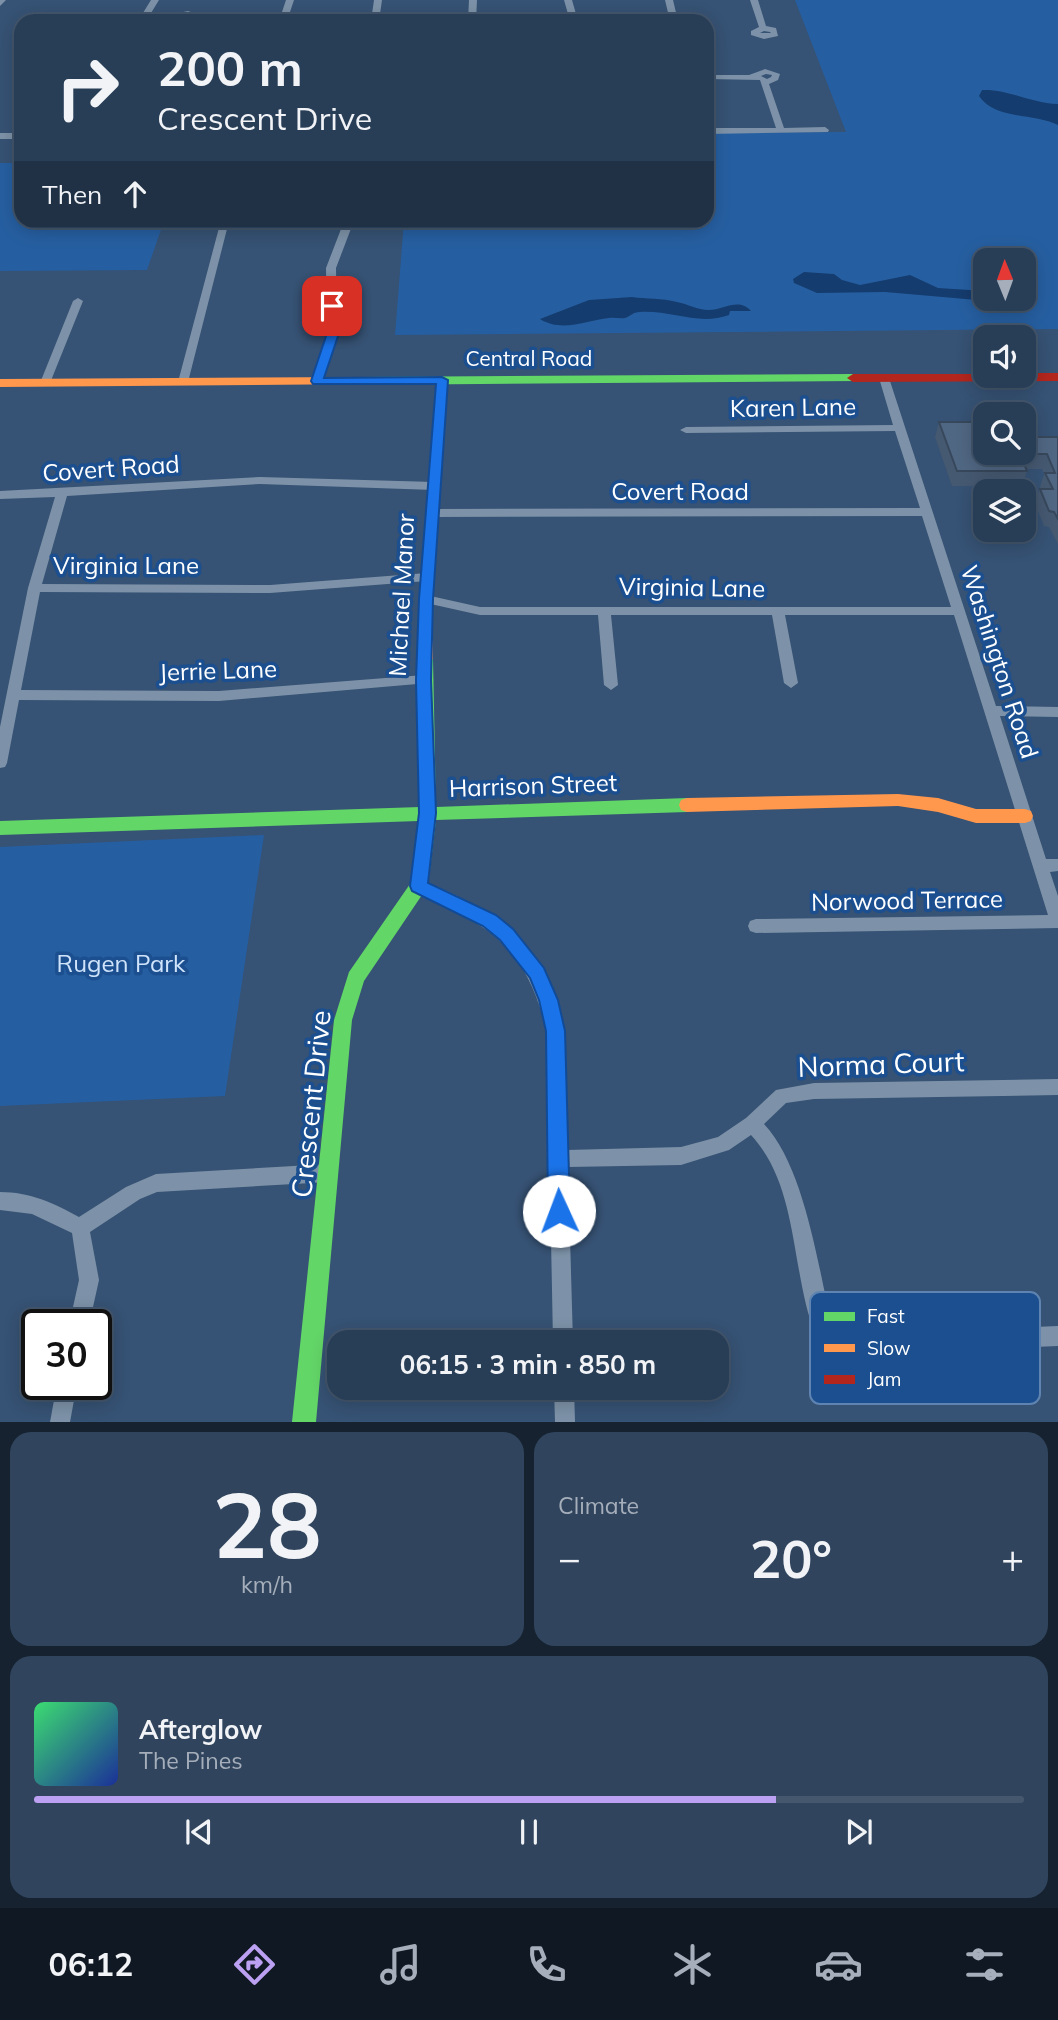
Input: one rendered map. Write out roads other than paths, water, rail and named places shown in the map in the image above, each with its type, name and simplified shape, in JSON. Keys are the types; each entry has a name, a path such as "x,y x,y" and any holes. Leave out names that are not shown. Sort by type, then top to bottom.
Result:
{"street":[{"path":"754,0 763,28"},
{"path":"714,77 753,76 765,81 781,131"},
{"path":"714,131 825,131"},
{"path":"183,382 222,228"},
{"path":"317,381 332,336 331,268 346,228"},
{"path":"46,383 78,301"},
{"name":"Central Road","path":"0,383 1058,377"},
{"name":"Washington Road","path":"884,378 1058,921"},
{"name":"Michael Manor","path":"428,813 424,680 426,599 442,380"},
{"name":"Karen Lane","path":"686,430 900,428"},
{"name":"Covert Road","path":"0,495 62,494 234,481 433,486"},
{"path":"0,763 34,588 62,494"},
{"name":"Covert Road","path":"432,513 927,512"},
{"name":"Virginia Lane","path":"34,588 270,589 427,577"},
{"name":"Virginia Lane","path":"426,599 480,611 959,611"},
{"path":"604,610 611,685"},
{"path":"778,612 792,683"},
{"name":"Jerrie Lane","path":"13,695 219,696 424,680"},
{"path":"991,711 1058,712"},
{"name":"Harrison Street","path":"0,828 898,800 938,805 976,816 1025,816"},
{"name":"Crescent Drive","path":"304,1422 343,1020 356,978 419,886 428,813"},
{"path":"1041,866 1058,865"},
{"path":"419,886 489,920 507,934 538,974 549,1000 555,1031 563,1330"},
{"name":"Norwood Terrace","path":"756,926 1058,921"},
{"name":"Norma Court","path":"557,1159 681,1156 723,1144 752,1124 782,1096 814,1091 1058,1087"},
{"path":"752,1124 770,1143 789,1184 814,1292"},
{"path":"80,1228 133,1193 156,1183 329,1173"},
{"path":"0,1201 38,1204 80,1228"},
{"path":"80,1228 89,1280 83,1309"},
{"path":"1040,1337 1058,1336"},
{"path":"60,1422 64,1400"},
{"path":"564,1400 565,1422"}],"park label":[{"name":"Rugen Park","path":"121,964"}]}
